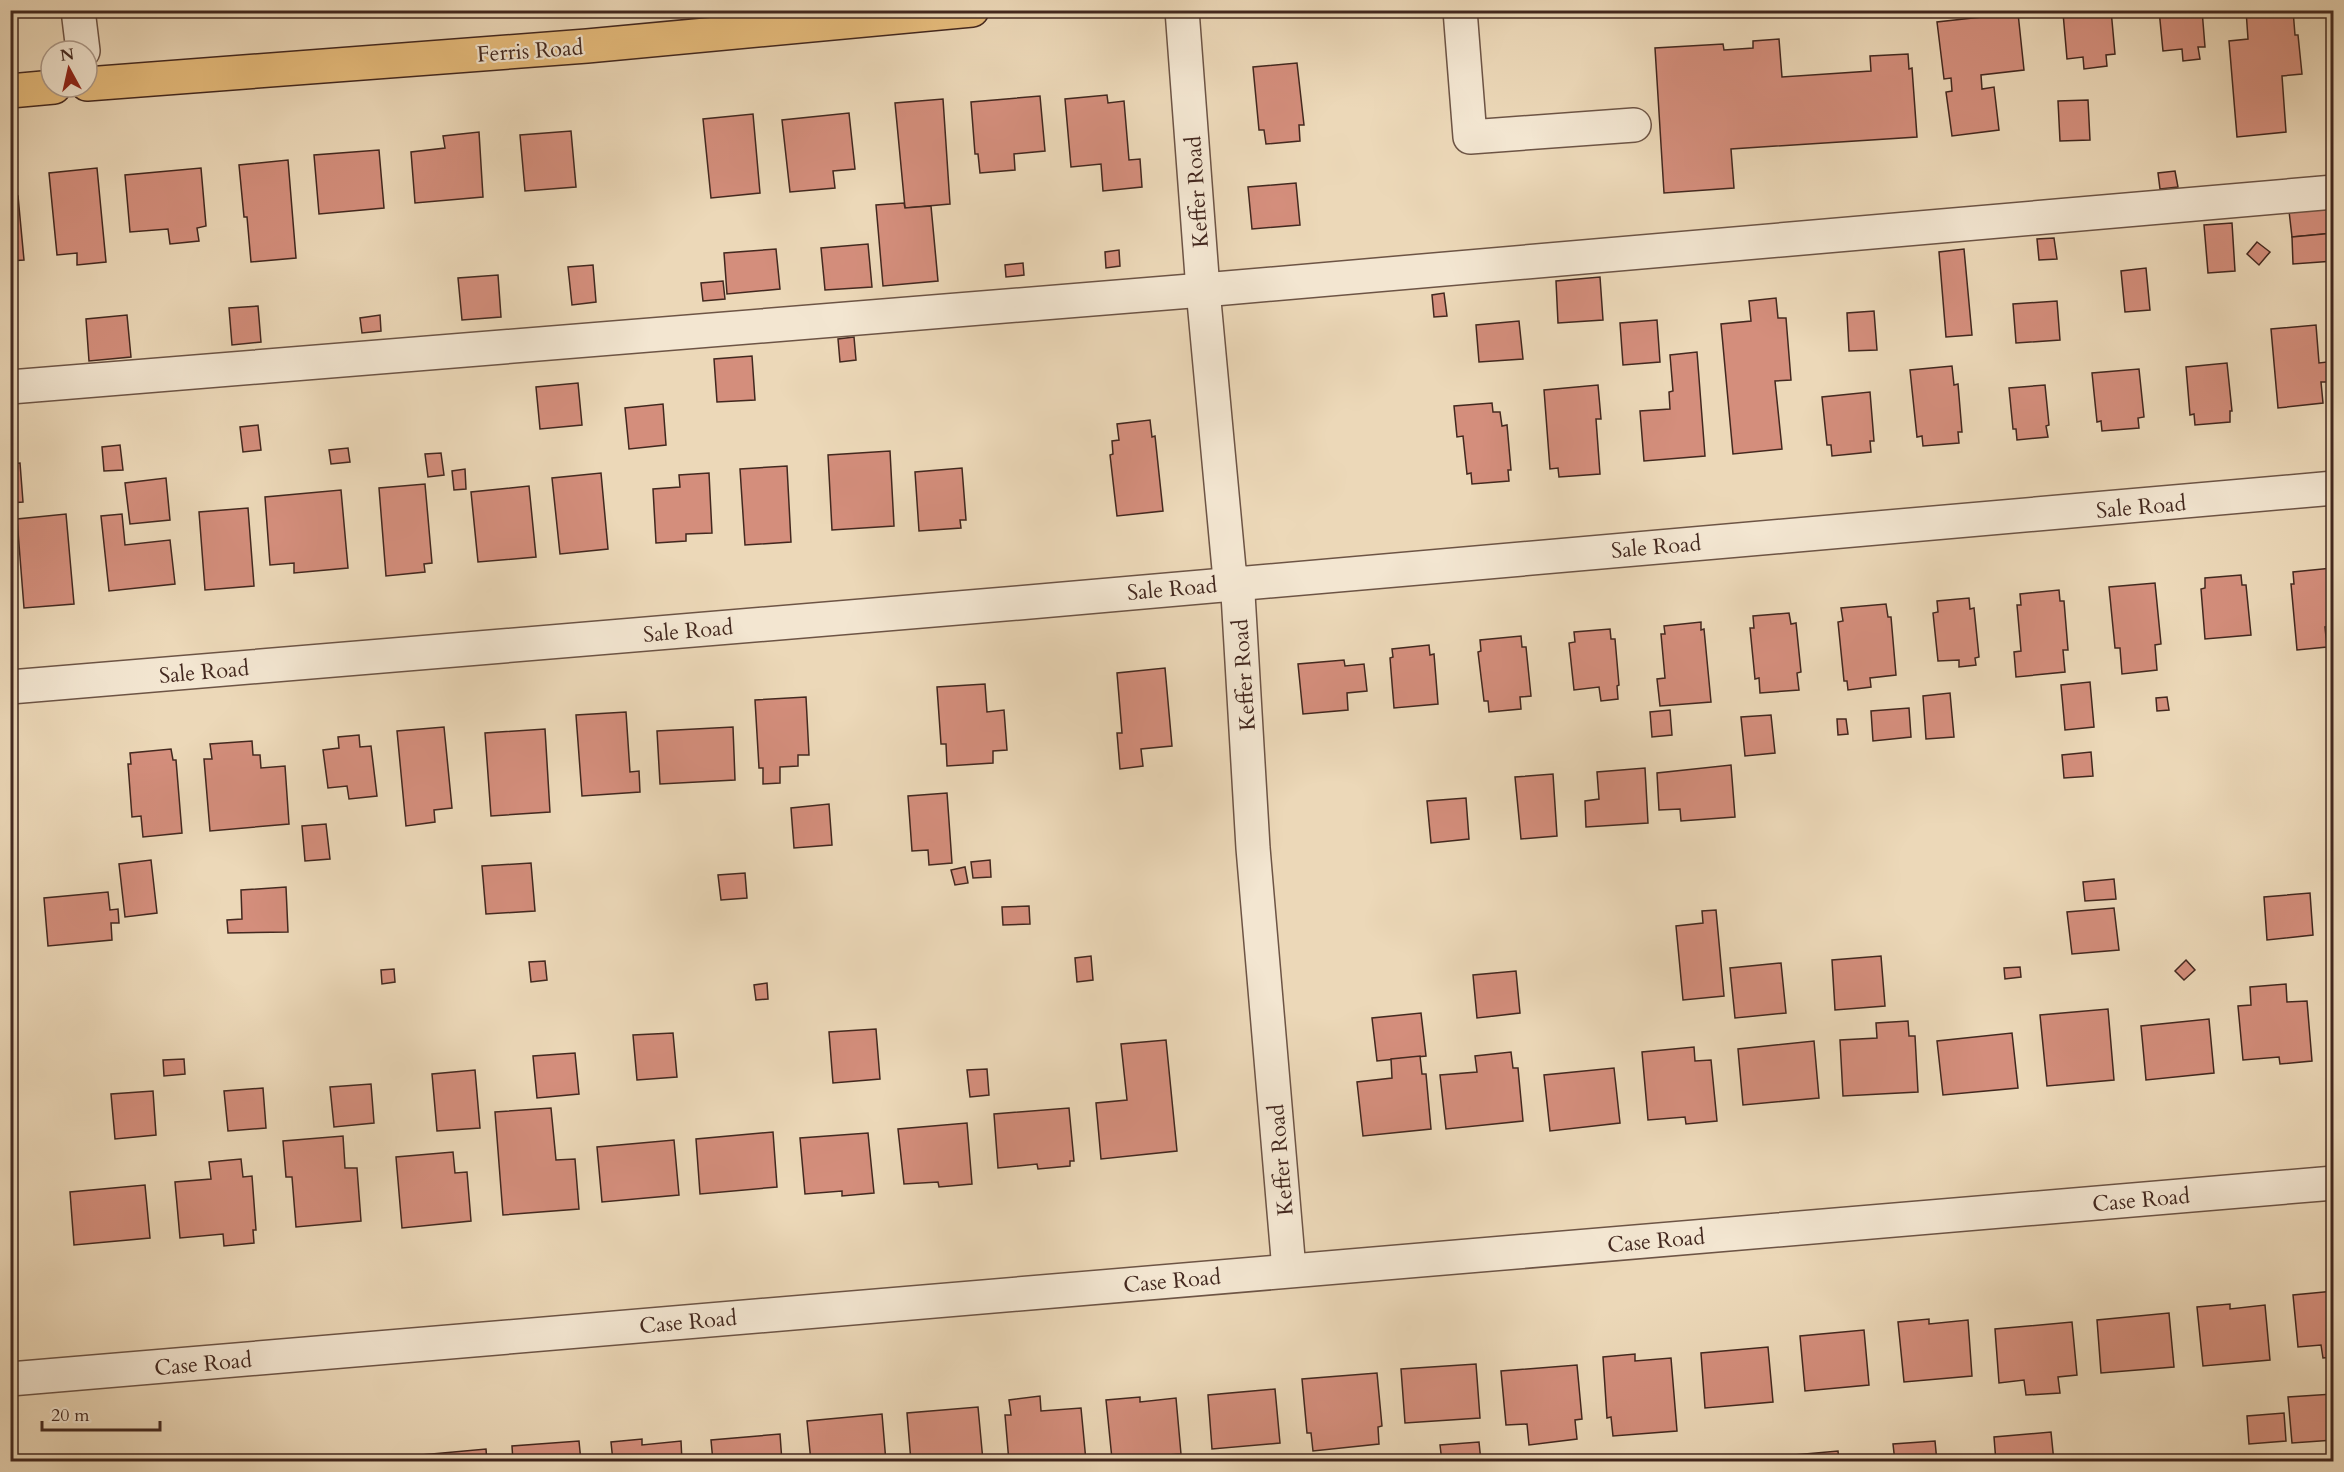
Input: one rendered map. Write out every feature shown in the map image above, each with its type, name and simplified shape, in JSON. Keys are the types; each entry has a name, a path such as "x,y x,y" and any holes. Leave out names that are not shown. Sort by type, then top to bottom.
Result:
{"main road":[{"name":"Ferris Road","path":"99,83 587,46 972,10"},
{"path":"10,91 39,88"}],"street":[{"path":"78,10 81,39"},
{"name":"Keffer Road","path":"1182,10 1203,290 1229,569 1238,594 1253,848 1288,1270"},
{"path":"1460,10 1470,137 1634,125"},
{"path":"10,387 1203,290 2334,192"},
{"name":"Sale Road","path":"10,687 994,605 1234,582 2334,488"},
{"name":"Case Road","path":"10,1380 2334,1183"}],"building":[{"path":"2067,10 2111,10 2115,54 2106,55 2107,66 2084,69 2083,57 2067,59 2063,13 2067,13"},
{"path":"2159,10 2202,10 2205,47 2198,47 2200,59 2183,61 2182,49 2163,51"},
{"path":"2246,10 2293,10 2302,74 2282,76 2286,132 2237,137 2229,41 2248,39"},
{"path":"2018,13 2024,70 1981,75 1982,89 1994,87 1999,130 1952,136 1946,92 1952,91 1951,78 1944,79 1937,22"},
{"path":"1779,39 1782,77 1871,71 1870,56 1908,54 1909,69 1912,68 1917,137 1731,149 1734,188 1664,193 1655,48 1723,44 1724,50 1753,48 1753,41"},
{"path":"1297,63 1304,125 1299,125 1300,141 1266,144 1264,130 1259,130 1253,67"},
{"path":"1107,95 1108,103 1124,101 1129,160 1140,159 1142,187 1103,191 1101,164 1071,167 1065,99"},
{"path":"1040,96 1045,151 1014,154 1015,170 980,173 978,154 975,154 971,102"},
{"path":"943,99 950,204 905,208 895,103"},
{"path":"2088,100 2090,140 2060,141 2058,101"},
{"path":"849,113 855,169 833,171 835,188 790,192 782,120"},
{"path":"753,114 760,193 711,198 703,119"},
{"path":"571,131 576,187 525,191 520,135"},
{"path":"479,132 483,197 415,203 411,152 445,148 443,136"},
{"path":"379,150 384,208 319,214 314,155"},
{"path":"288,160 296,258 251,262 239,165"},
{"path":"97,168 106,262 77,265 77,253 57,255 49,173"},
{"path":"201,168 206,226 197,228 199,241 170,244 168,229 130,232 125,175"},
{"path":"2175,171 2178,187 2160,189 2158,173"},
{"path":"1296,183 1300,225 1252,229 1248,187"},
{"path":"10,196 18,196 24,260 10,261"},
{"path":"904,203 905,208 931,206 938,281 883,286 876,205"},
{"path":"2332,208 2334,233 2292,237 2289,211"},
{"path":"2232,223 2235,271 2208,273 2204,225"},
{"path":"2334,233 2334,261 2293,264 2292,237"},
{"path":"2054,238 2057,259 2039,260 2037,239"},
{"path":"2257,242 2270,252 2259,265 2247,254"},
{"path":"868,244 872,287 825,290 821,248"},
{"path":"776,249 780,289 727,294 724,253"},
{"path":"1964,249 1972,335 1946,337 1939,252"},
{"path":"1119,250 1120,266 1106,268 1105,252"},
{"path":"1023,263 1024,275 1006,277 1005,265"},
{"path":"593,265 596,302 572,305 568,267"},
{"path":"2146,268 2150,310 2125,312 2121,271"},
{"path":"498,275 501,317 462,320 458,278"},
{"path":"1600,277 1603,320 1558,323 1556,281"},
{"path":"723,281 725,299 703,301 701,283"},
{"path":"1444,293 1447,316 1434,317 1432,295"},
{"path":"1776,298 1778,318 1786,318 1791,380 1775,381 1782,449 1733,454 1721,324 1751,321 1749,301"},
{"path":"2057,301 2060,340 2016,343 2013,304"},
{"path":"258,306 261,342 232,345 229,308"},
{"path":"1874,311 1877,350 1849,351 1847,313"},
{"path":"127,315 131,357 89,361 86,319"},
{"path":"380,315 381,331 362,333 360,318"},
{"path":"1657,320 1660,362 1623,365 1620,323"},
{"path":"1519,321 1523,359 1479,362 1476,325"},
{"path":"2316,325 2319,363 2327,362 2328,382 2321,382 2323,403 2278,408 2271,329"},
{"path":"854,337 856,360 840,362 838,339"},
{"path":"1697,352 1705,456 1644,461 1640,411 1670,409 1669,392 1673,391 1670,355"},
{"path":"752,356 755,400 717,402 714,359"},
{"path":"2227,363 2232,411 2230,411 2230,422 2195,425 2194,414 2190,415 2186,367"},
{"path":"1952,366 1954,385 1958,384 1962,432 1958,432 1959,443 1923,446 1922,436 1917,437 1910,370"},
{"path":"2139,369 2144,417 2138,418 2139,428 2102,431 2101,421 2097,422 2092,373"},
{"path":"578,383 582,425 540,429 536,387"},
{"path":"1598,385 1601,419 1596,419 1600,474 1559,477 1558,468 1550,469 1544,390"},
{"path":"2045,385 2048,437 2017,440 2016,429 2013,429 2009,388"},
{"path":"1870,392 1874,441 1870,441 1871,452 1832,456 1831,445 1827,445 1822,397"},
{"path":"1492,403 1493,412 1500,412 1502,426 1507,425 1511,470 1508,470 1509,481 1472,484 1471,473 1467,474 1463,436 1457,437 1454,406"},
{"path":"663,404 666,445 629,449 625,408"},
{"path":"1150,420 1152,437 1155,436 1163,511 1117,516 1110,455 1113,454 1112,441 1119,440 1117,424"},
{"path":"258,425 261,450 243,452 240,427"},
{"path":"120,445 123,470 104,471 102,447"},
{"path":"348,448 350,462 331,464 329,450"},
{"path":"890,451 894,526 832,530 828,455"},
{"path":"441,453 444,475 428,477 425,454"},
{"path":"20,463 23,502 10,503 10,464"},
{"path":"787,466 791,542 745,545 740,469"},
{"path":"962,468 966,520 960,520 961,528 919,531 915,472"},
{"path":"465,469 466,489 454,490 452,471"},
{"path":"601,473 608,549 560,554 552,478"},
{"path":"709,473 712,533 686,534 686,541 656,543 653,489 680,487 679,475"},
{"path":"166,478 170,520 130,524 125,483"},
{"path":"425,484 432,563 424,564 425,572 386,576 379,488"},
{"path":"529,486 536,557 478,562 471,492"},
{"path":"341,490 348,568 294,573 294,563 270,565 265,497"},
{"path":"248,508 254,586 205,590 199,512"},
{"path":"66,514 74,604 24,608 17,519"},
{"path":"122,514 125,545 170,540 175,584 109,591 101,516"},
{"path":"2332,568 2334,626 2325,627 2327,647 2297,650 2291,584 2294,584 2293,572"},
{"path":"2241,575 2242,585 2246,585 2251,635 2205,639 2201,589 2205,588 2205,578"},
{"path":"2155,583 2161,644 2155,645 2157,670 2122,674 2120,648 2115,648 2109,587"},
{"path":"2059,590 2060,601 2064,601 2068,650 2063,650 2065,672 2016,677 2014,652 2021,651 2017,605 2021,605 2020,594"},
{"path":"1969,598 1970,609 1974,608 1979,657 1975,658 1976,665 1959,667 1959,660 1938,661 1933,613 1938,612 1937,601"},
{"path":"1886,604 1888,617 1891,617 1896,675 1870,678 1871,687 1848,690 1847,681 1844,681 1838,622 1843,621 1841,608"},
{"path":"1789,613 1791,624 1796,623 1801,672 1797,673 1799,690 1760,693 1759,678 1755,679 1750,628 1754,628 1753,616"},
{"path":"1701,622 1701,630 1704,629 1711,702 1660,706 1657,679 1665,678 1661,634 1665,634 1664,626"},
{"path":"1610,629 1611,639 1615,639 1618,699 1601,701 1599,687 1574,690 1569,643 1575,642 1574,632"},
{"path":"1521,636 1522,647 1526,647 1531,696 1520,697 1521,709 1489,712 1488,701 1484,701 1478,652 1481,651 1480,640"},
{"path":"1429,645 1430,655 1434,654 1438,704 1394,708 1390,658 1393,657 1392,649"},
{"path":"1344,660 1345,666 1364,664 1367,691 1347,693 1348,710 1303,714 1298,664"},
{"path":"1165,668 1172,746 1141,749 1143,766 1120,769 1117,733 1122,733 1117,673"},
{"path":"2090,682 2094,727 2065,730 2061,685"},
{"path":"985,684 987,712 1004,710 1007,750 993,751 993,763 947,766 946,744 941,744 937,687"},
{"path":"1950,693 1954,737 1926,739 1923,696"},
{"path":"806,697 809,755 798,755 798,766 780,767 780,783 763,784 763,768 759,768 755,700"},
{"path":"2167,697 2169,710 2157,711 2156,698"},
{"path":"1909,708 1911,737 1873,741 1871,711"},
{"path":"1670,710 1672,735 1652,737 1650,712"},
{"path":"626,712 630,772 639,771 640,792 582,796 576,715"},
{"path":"1771,715 1775,753 1745,756 1741,717"},
{"path":"1837,719 1846,719 1848,734 1838,735"},
{"path":"444,727 452,808 434,810 435,822 406,826 397,731"},
{"path":"733,727 735,780 660,784 657,731"},
{"path":"545,729 550,812 491,816 485,733"},
{"path":"359,735 360,747 371,746 377,796 349,799 347,786 328,788 323,750 339,748 338,737"},
{"path":"252,741 253,755 260,755 261,768 285,766 289,824 210,831 204,759 212,759 210,744"},
{"path":"171,749 173,760 176,760 182,833 143,837 141,816 132,817 128,764 131,764 130,753"},
{"path":"2091,752 2093,776 2064,778 2062,755"},
{"path":"1731,765 1735,817 1681,821 1680,809 1659,810 1657,773"},
{"path":"1645,768 1648,823 1586,827 1585,801 1599,799 1597,772"},
{"path":"1553,774 1557,836 1521,839 1515,777"},
{"path":"947,793 952,863 929,865 928,850 912,851 908,796"},
{"path":"1466,798 1469,839 1431,843 1427,801"},
{"path":"829,804 832,845 794,848 791,808"},
{"path":"326,824 330,859 305,861 302,826"},
{"path":"151,860 157,913 125,917 119,864"},
{"path":"990,860 991,877 973,878 971,862"},
{"path":"531,863 535,911 486,914 482,866"},
{"path":"965,867 968,883 955,885 951,870"},
{"path":"745,873 747,898 721,900 718,875"},
{"path":"2114,879 2116,899 2085,901 2083,882"},
{"path":"286,887 288,932 228,933 227,920 242,919 241,890"},
{"path":"108,892 110,910 118,909 119,923 111,923 112,940 48,946 44,898"},
{"path":"2310,893 2313,935 2267,940 2264,897"},
{"path":"1029,906 1030,924 1003,925 1002,907"},
{"path":"2114,908 2119,950 2072,954 2067,912"},
{"path":"1716,910 1724,996 1683,1000 1676,926 1703,923 1702,911"},
{"path":"1091,956 1093,980 1077,982 1075,958"},
{"path":"1881,956 1885,1006 1835,1010 1832,960"},
{"path":"2186,960 2195,970 2184,980 2175,971"},
{"path":"545,961 547,980 531,982 529,962"},
{"path":"1781,963 1786,1013 1735,1018 1730,968"},
{"path":"2020,967 2021,977 2005,979 2004,968"},
{"path":"394,969 395,982 382,984 381,970"},
{"path":"1516,971 1520,1013 1477,1018 1473,975"},
{"path":"767,983 768,999 756,1000 754,985"},
{"path":"2286,984 2287,1002 2307,1001 2312,1061 2280,1064 2279,1057 2243,1060 2238,1006 2251,1005 2250,987"},
{"path":"2108,1009 2114,1080 2047,1086 2040,1015"},
{"path":"1421,1013 1426,1056 1377,1061 1372,1018"},
{"path":"2209,1019 2214,1073 2146,1080 2141,1026"},
{"path":"1908,1021 1909,1036 1915,1036 1918,1092 1843,1096 1840,1040 1877,1038 1876,1023"},
{"path":"876,1029 880,1079 833,1083 829,1032"},
{"path":"673,1033 677,1077 637,1080 633,1035"},
{"path":"2012,1033 2018,1088 1943,1095 1937,1041"},
{"path":"1166,1040 1177,1151 1101,1159 1096,1103 1127,1100 1121,1044"},
{"path":"1814,1041 1819,1098 1743,1105 1738,1049"},
{"path":"1694,1047 1695,1061 1711,1060 1717,1121 1686,1124 1685,1117 1648,1120 1642,1052"},
{"path":"1511,1052 1513,1068 1518,1068 1523,1121 1446,1129 1440,1075 1477,1072 1475,1056"},
{"path":"575,1053 579,1094 537,1098 533,1056"},
{"path":"1420,1056 1422,1074 1426,1074 1431,1129 1363,1136 1357,1082 1392,1078 1391,1059"},
{"path":"184,1059 185,1074 164,1076 163,1060"},
{"path":"1614,1068 1620,1123 1550,1131 1544,1075"},
{"path":"987,1069 989,1095 970,1097 967,1070"},
{"path":"475,1070 480,1128 437,1131 432,1074"},
{"path":"371,1084 374,1123 334,1127 330,1087"},
{"path":"263,1088 266,1128 228,1131 224,1091"},
{"path":"153,1091 156,1135 115,1139 111,1094"},
{"path":"551,1108 556,1160 575,1159 579,1209 503,1215 495,1112"},
{"path":"1069,1108 1074,1161 1070,1161 1070,1166 1038,1169 1037,1164 998,1168 994,1114"},
{"path":"967,1123 972,1184 939,1187 938,1182 904,1184 898,1129"},
{"path":"773,1132 777,1187 700,1194 696,1139"},
{"path":"868,1133 874,1193 842,1196 842,1191 805,1194 800,1138"},
{"path":"343,1136 345,1168 357,1168 361,1221 296,1227 292,1177 286,1177 283,1141"},
{"path":"674,1140 679,1195 602,1202 597,1147"},
{"path":"453,1152 455,1173 467,1172 471,1221 402,1228 396,1157"},
{"path":"241,1159 243,1177 252,1176 256,1230 253,1230 254,1243 224,1246 223,1234 180,1238 175,1182 211,1179 209,1162"},
{"path":"145,1185 150,1238 74,1245 70,1192"},
{"path":"2334,1291 2334,1357 2323,1358 2321,1345 2298,1347 2293,1295"},
{"path":"2230,1304 2230,1309 2265,1305 2270,1360 2203,1366 2197,1307"},
{"path":"2169,1313 2174,1367 2101,1373 2097,1320"},
{"path":"1929,1319 1929,1324 1968,1320 1972,1376 1904,1382 1898,1322"},
{"path":"2072,1322 2077,1375 2058,1377 2060,1393 2026,1395 2024,1380 1999,1383 1995,1329"},
{"path":"1864,1330 1869,1385 1805,1391 1800,1336"},
{"path":"1768,1347 1773,1402 1705,1408 1701,1353"},
{"path":"1635,1354 1635,1361 1671,1358 1677,1431 1613,1436 1611,1417 1607,1418 1603,1357"},
{"path":"1476,1364 1480,1418 1405,1423 1401,1369"},
{"path":"1577,1365 1582,1419 1575,1420 1577,1439 1529,1445 1527,1424 1506,1425 1501,1371"},
{"path":"1377,1373 1382,1426 1378,1427 1379,1444 1313,1451 1311,1433 1307,1433 1302,1379"},
{"path":"1275,1389 1280,1443 1212,1449 1208,1395"},
{"path":"2333,1394 2334,1440 2292,1443 2288,1397"},
{"path":"1040,1396 1041,1411 1081,1408 1086,1461 1009,1462 1005,1415 1011,1415 1009,1400"},
{"path":"1140,1397 1140,1402 1176,1398 1181,1454 1112,1459 1106,1400"},
{"path":"978,1407 983,1461 911,1462 907,1413"},
{"path":"2284,1413 2286,1441 2249,1444 2247,1416"},
{"path":"882,1414 886,1462 811,1462 807,1421"},
{"path":"2051,1432 2054,1462 1996,1462 1994,1437"},
{"path":"780,1434 782,1462 713,1462 711,1440"},
{"path":"642,1439 642,1445 681,1441 682,1462 613,1462 611,1442"},
{"path":"579,1441 581,1462 513,1462 512,1446"},
{"path":"1935,1441 1937,1462 1895,1462 1893,1444"},
{"path":"1479,1442 1481,1462 1442,1462 1440,1445"},
{"path":"486,1449 487,1462 410,1462 410,1456"},
{"path":"1838,1451 1839,1462 1794,1462 1794,1455"},
{"path":"387,1457 387,1462 340,1462"}]}
